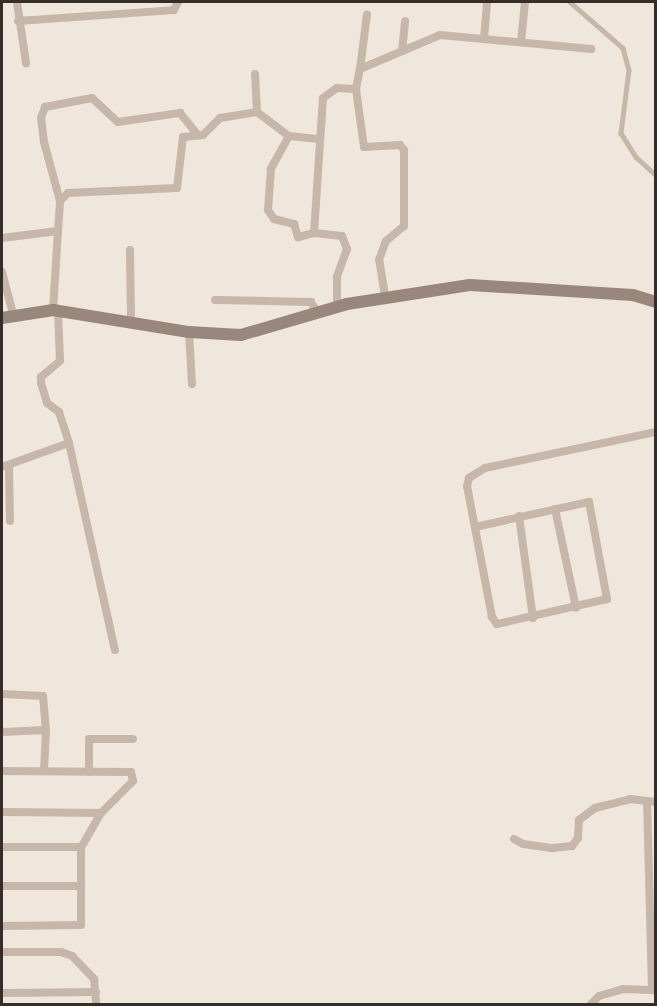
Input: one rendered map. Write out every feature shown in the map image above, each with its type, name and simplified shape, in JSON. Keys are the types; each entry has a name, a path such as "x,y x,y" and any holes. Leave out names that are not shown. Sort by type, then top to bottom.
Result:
{"street":[{"path":"17,2 26,63"},
{"path":"18,21 174,10 178,2"},
{"path":"484,38 487,2"},
{"path":"521,42 525,2"},
{"path":"367,14 356,89 364,147 400,145 404,150 404,226 386,242 379,260 385,296"},
{"path":"402,51 405,21"},
{"path":"360,69 440,35 591,49"},
{"path":"255,74 257,112"},
{"path":"314,233 321,158 319,139 323,98 337,88 356,89"},
{"path":"115,650 69,443 59,412 47,403 40,379 60,361 55,310 60,201 44,142 41,118 45,107 92,98 118,122 180,113 198,135"},
{"path":"60,201 68,194 81,191 177,188 183,168 182,139 206,133 215,120 257,112 289,136 319,139"},
{"path":"289,136 271,169 268,210 274,219 294,224 298,237 314,233 334,233 346,241 345,258 337,277 337,306"},
{"path":"2,238 58,231"},
{"path":"130,249 131,321"},
{"path":"2,272 7,316 55,310 131,321 189,333 241,335 337,306 385,296 470,285 633,295 656,302"},
{"path":"215,300 310,302 315,309 311,313"},
{"path":"189,333 192,384"},
{"path":"475,526 589,502 608,598 533,618 502,624 494,621 475,526 467,486 476,472 656,432"},
{"path":"10,521 5,466 69,443"},
{"path":"555,509 576,608"},
{"path":"519,516 533,618"},
{"path":"2,694 43,696 46,730 44,771"},
{"path":"2,732 46,730"},
{"path":"89,772 89,739 133,739"},
{"path":"2,771 131,772 134,778 100,813 81,847 81,925 2,926"},
{"path":"514,839 523,844 553,848 572,846 578,838 579,820 595,808 630,799 651,802 654,990 623,989 599,996 591,1005"},
{"path":"2,812 100,813"},
{"path":"2,847 81,847"},
{"path":"2,886 81,886"},
{"path":"2,952 61,952 72,956 92,975 96,1005"},
{"path":"2,993 96,992"}],"lane":[{"path":"570,2 623,48 629,70 621,133 636,157 656,175"}]}
